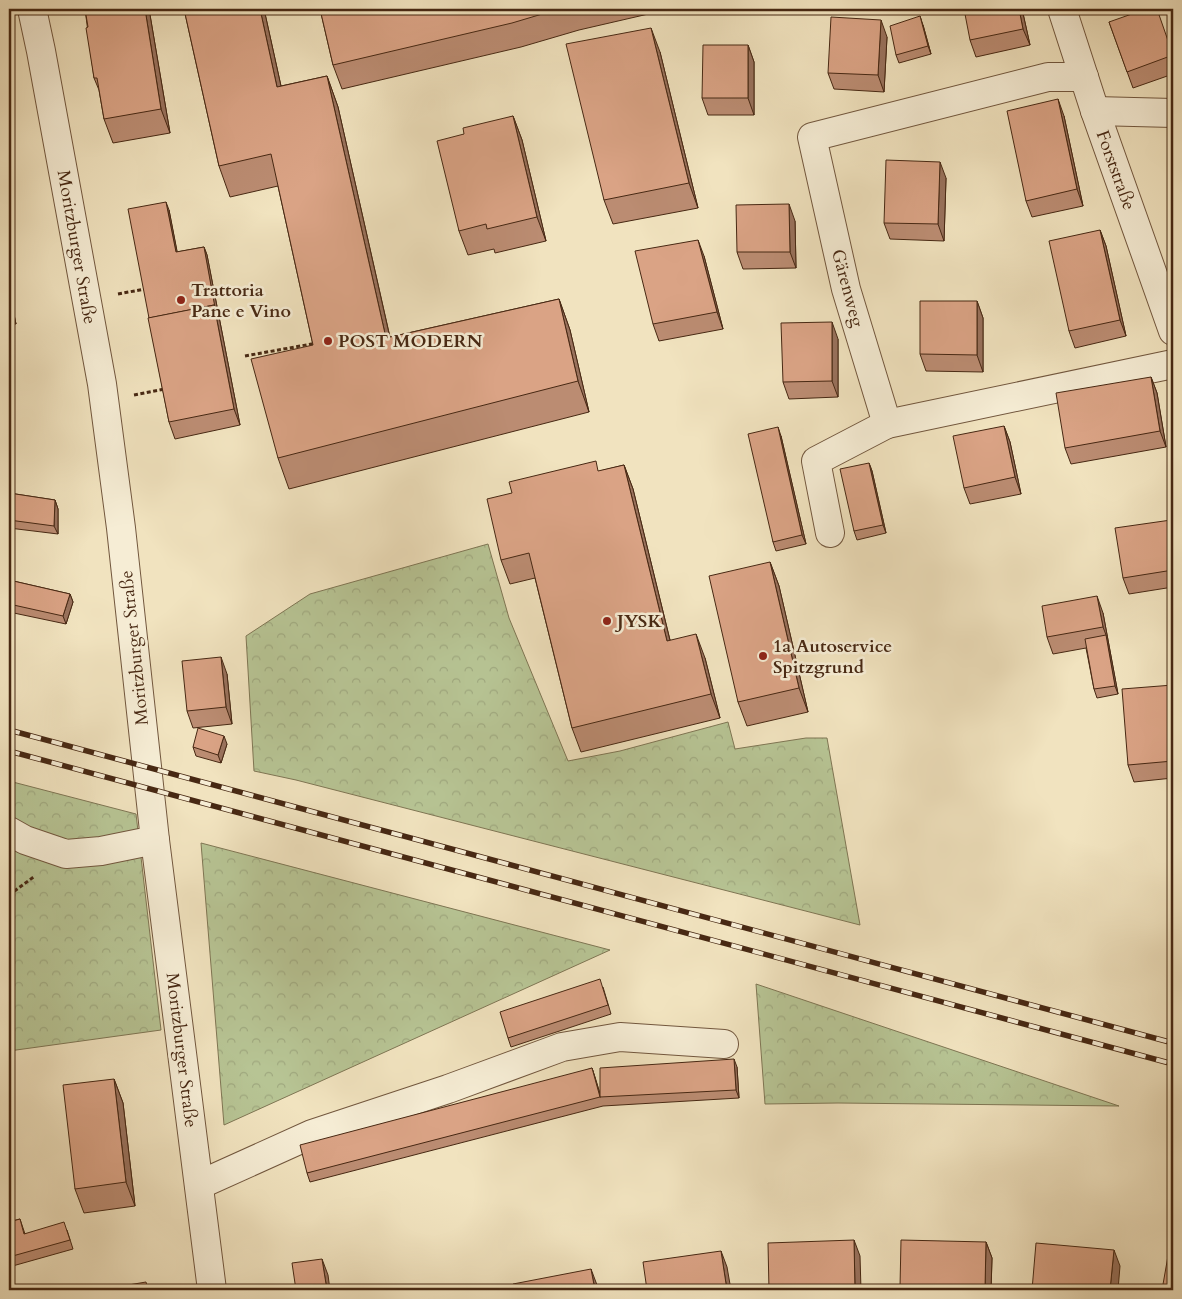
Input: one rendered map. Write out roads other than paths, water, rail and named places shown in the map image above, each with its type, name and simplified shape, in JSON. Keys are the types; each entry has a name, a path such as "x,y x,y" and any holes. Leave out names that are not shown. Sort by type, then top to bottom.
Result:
{"street":[{"name":"Moritzburger Straße","path":"32,9 42,51 102,384 121,528 155,840 212,1290"},
{"name":"Forststraße","path":"1062,9 1095,111 1173,331"},
{"name":"Gärenweg","path":"887,424 846,290 812,137 1048,77 1084,77"},
{"path":"1095,111 1173,113"},
{"path":"830,533 816,461 887,424 1173,364"},
{"path":"9,831 25,840 66,854 102,851 155,840"},
{"path":"199,1186 312,1134 448,1089 562,1047 620,1037 724,1044"}],"railway":[{"path":"9,730 1173,1043"},
{"path":"9,751 1173,1064"}],"place":[{"name":"Trattoria Pane e Vino","path":"181,300"},
{"name":"POST MODERN","path":"328,341"},
{"name":"JYSK","path":"607,621"},
{"name":"1a Autoservice Spitzgrund","path":"763,656"}]}
